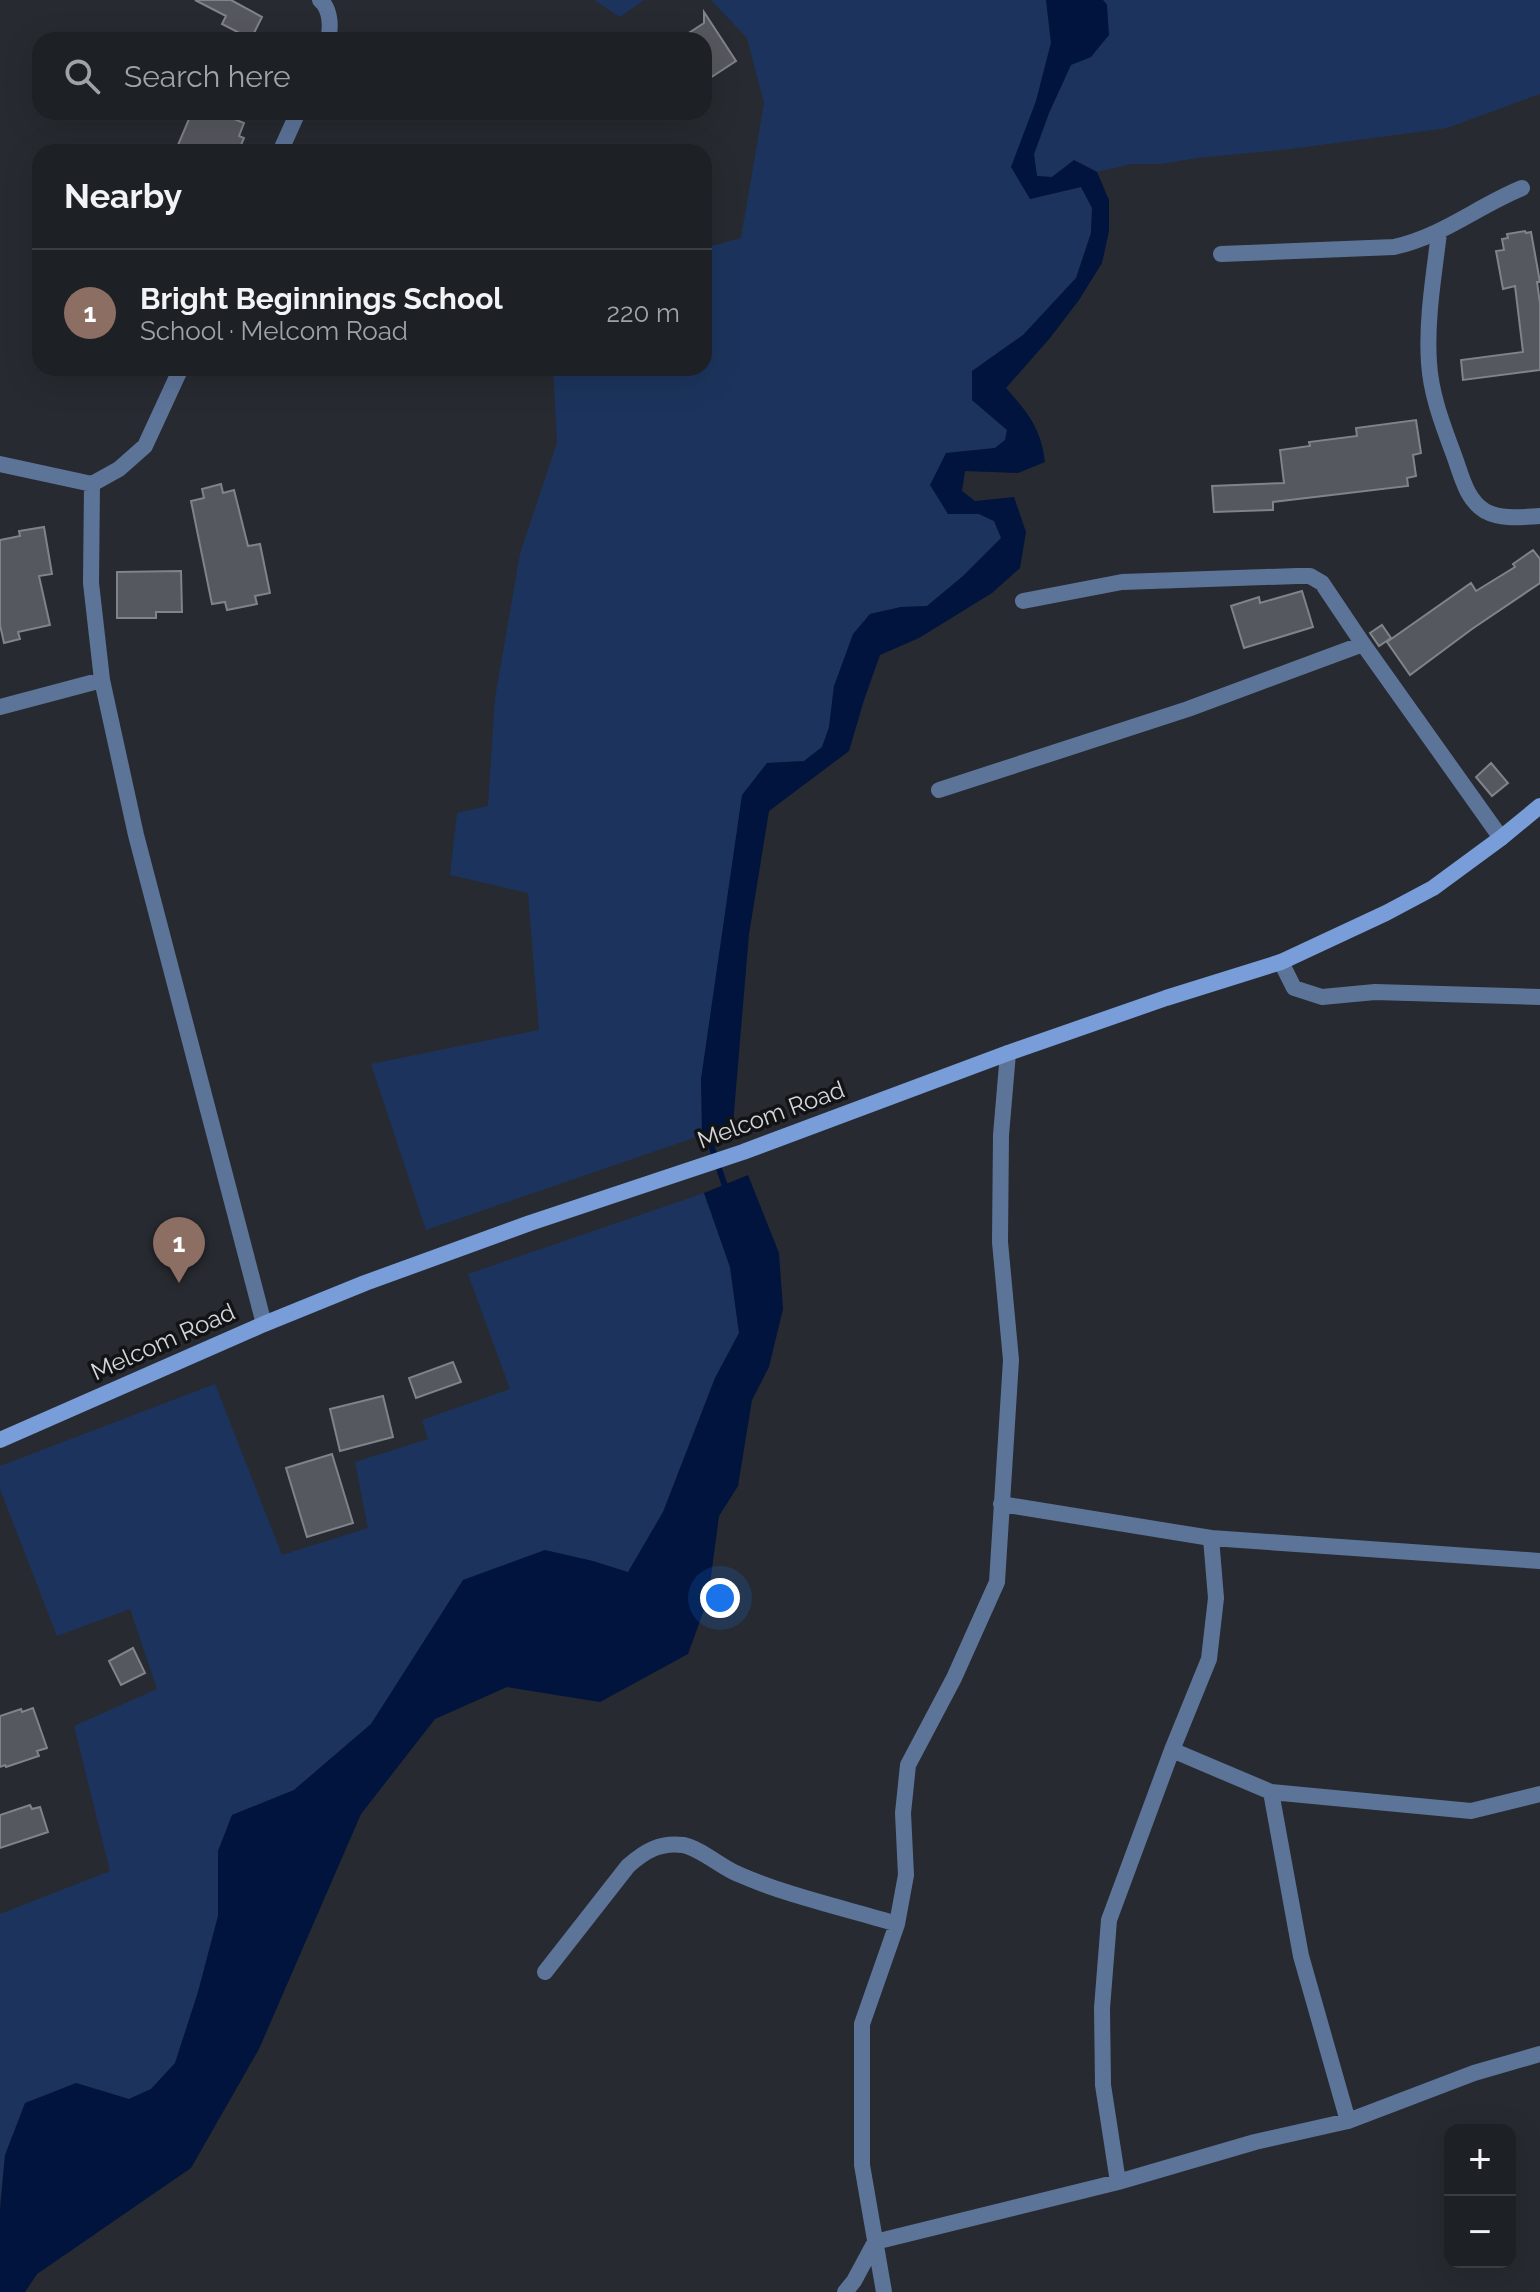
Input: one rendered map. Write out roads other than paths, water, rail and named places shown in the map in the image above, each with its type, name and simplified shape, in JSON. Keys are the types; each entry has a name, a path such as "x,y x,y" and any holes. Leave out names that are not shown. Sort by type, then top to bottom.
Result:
{"main road":[{"name":"Melcom Road","path":"0,1440 365,1283 530,1223 743,1152 1008,1053 1281,962 1433,888 1540,806"}],"street":[{"path":"320,0 325,4 330,32"},
{"path":"284,144 294,120"},
{"path":"1221,254 1394,247 1439,233 1495,199 1522,188"},
{"path":"1439,233 1429,365 1434,392 1465,486 1473,502 1496,516 1540,516"},
{"path":"0,464 92,484 119,469 145,446 177,376"},
{"path":"92,484 91,583 102,680 136,835 264,1324"},
{"path":"1023,601 1122,582 1310,576 1322,583 1501,838"},
{"path":"939,790 1188,709 1363,644"},
{"path":"0,707 102,680"},
{"path":"1281,962 1294,988 1322,997 1375,992 1540,997"},
{"path":"884,2292 862,2165 862,2024 897,1924 906,1875 903,1813 908,1765 954,1678 997,1582 1011,1360 1000,1242 1001,1135 1008,1053"},
{"path":"1001,1504 1211,1538 1540,1561"},
{"path":"1118,2182 1103,2085 1102,2008 1109,1920 1209,1659 1216,1598 1211,1538"},
{"path":"1172,1750 1271,1792 1471,1811 1540,1794"},
{"path":"1271,1792 1301,1956 1348,2121"},
{"path":"545,1972 628,1866 645,1851 660,1845 686,1845 737,1874 897,1924"},
{"path":"845,2292 875,2242 1118,2182 1255,2142 1348,2121 1474,2073 1540,2054"}],"waterway":[{"path":"710,1127 709,1139 727,1192"}],"place":[{"name":"Bright Beginnings School","path":"179,1283"}]}
